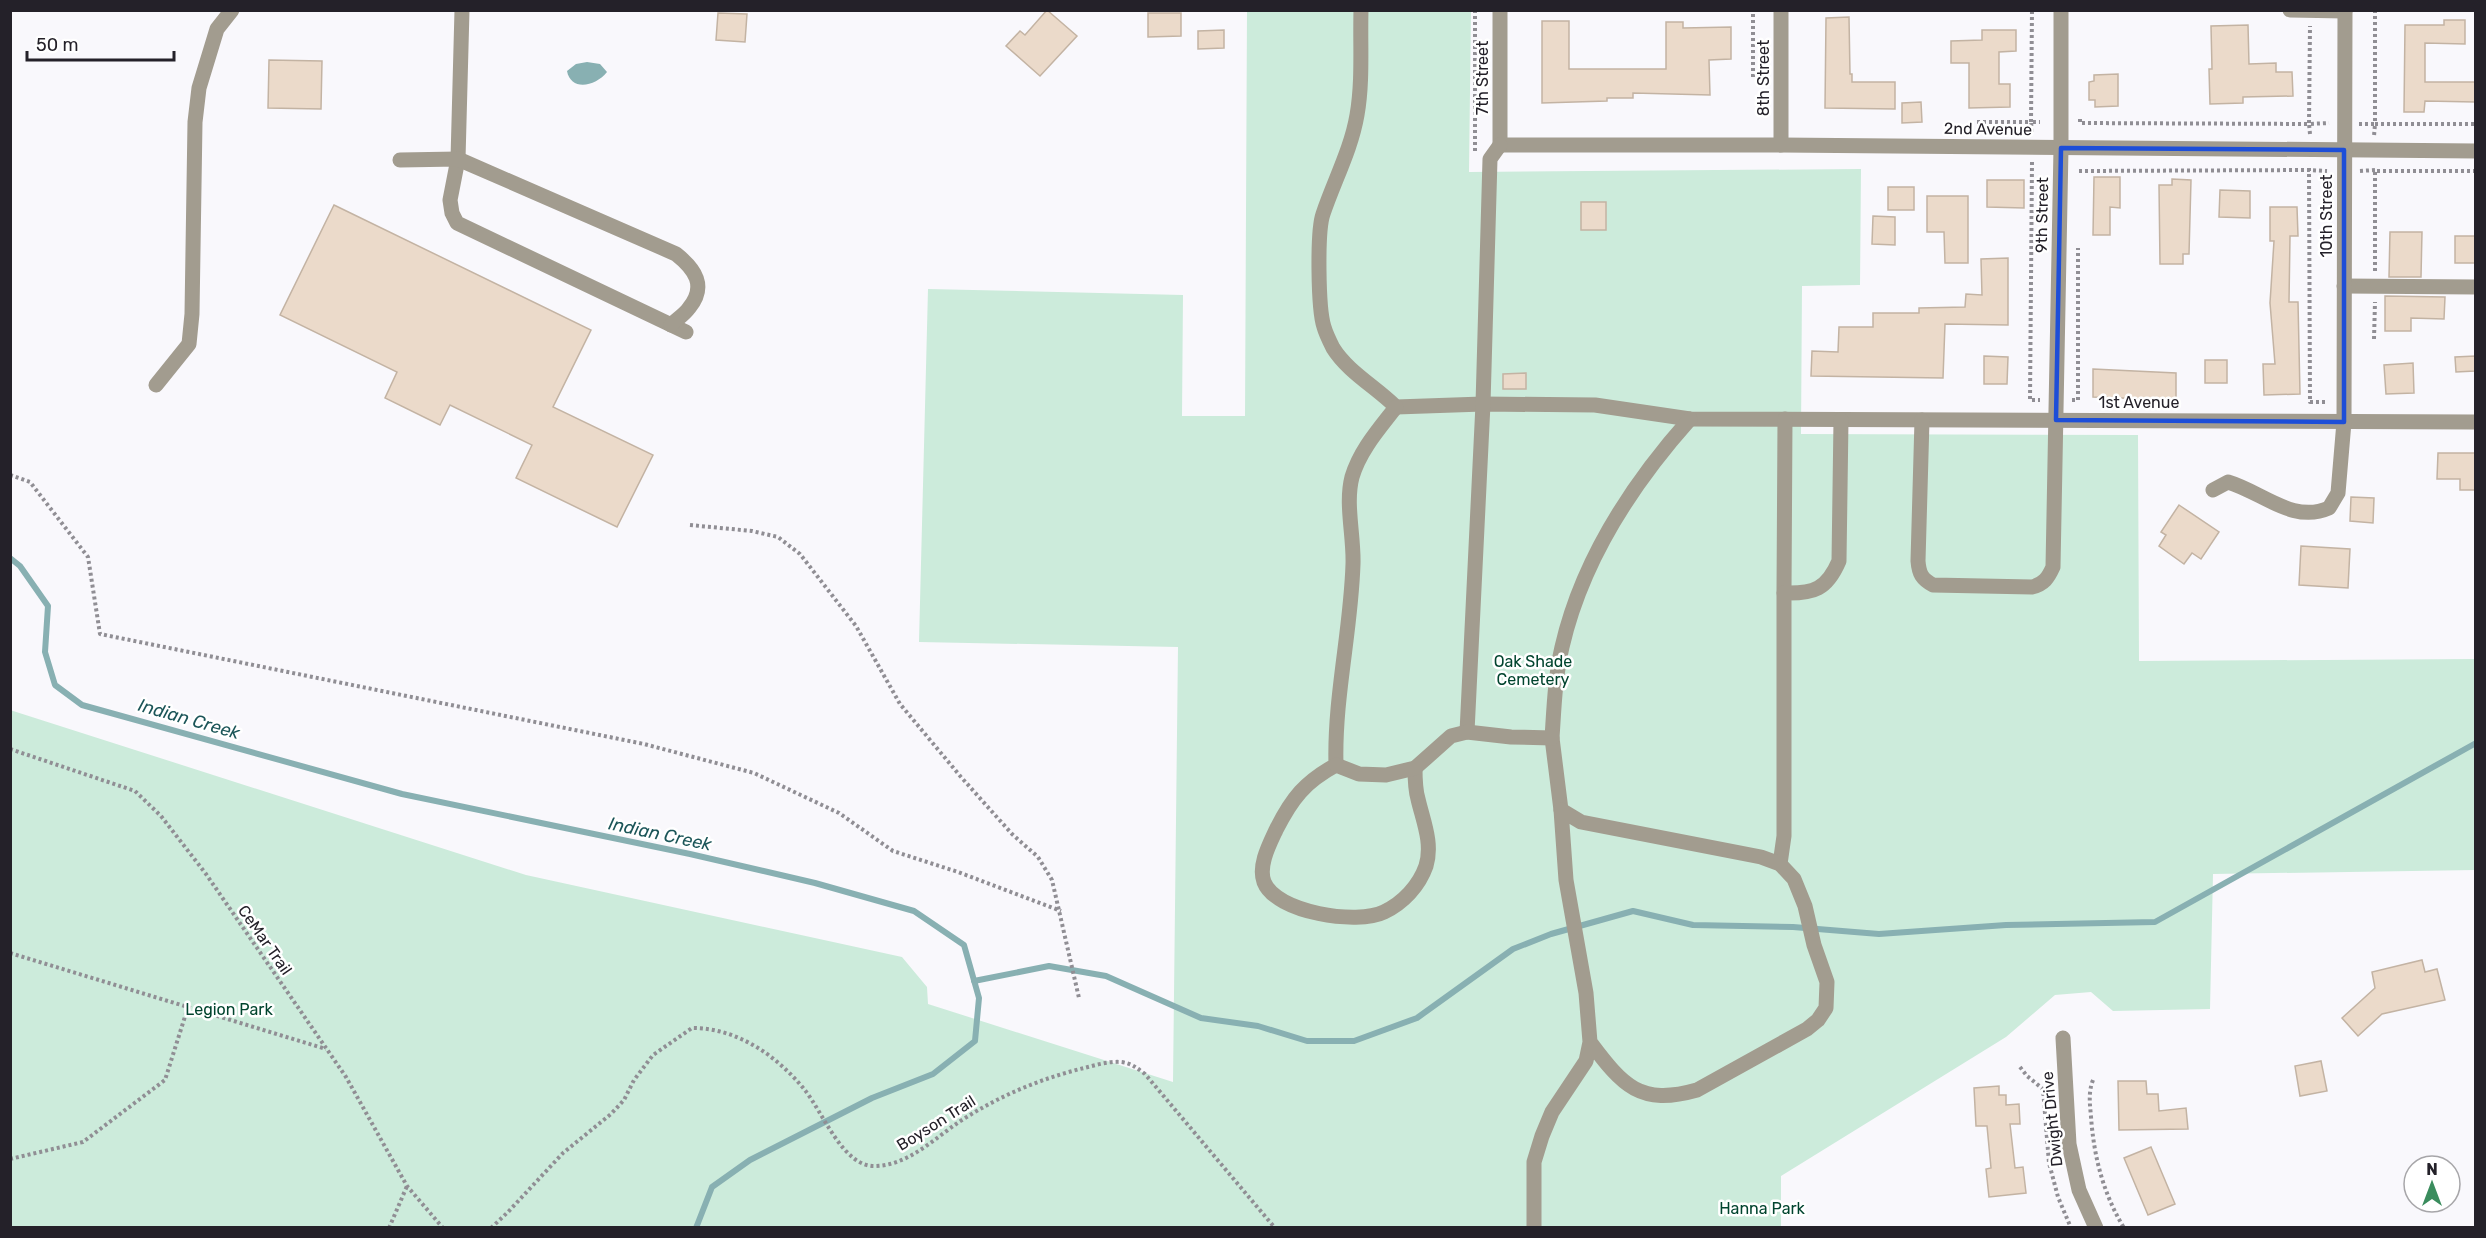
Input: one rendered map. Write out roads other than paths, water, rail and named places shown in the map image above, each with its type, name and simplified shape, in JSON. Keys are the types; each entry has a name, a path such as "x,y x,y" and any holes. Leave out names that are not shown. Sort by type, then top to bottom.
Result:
{"street":[{"path":"156,385 189,344 192,314 195,122 199,88 217,29 232,10"},
{"path":"400,160 458,159 676,254 691,266 698,279 696,296 679,329 457,223 452,213 450,200 458,159 462,10"},
{"path":"1336,765 1353,563 1350,501 1352,478 1361,453 1396,407 1380,391 1349,367 1334,348 1324,328 1321,303 1322,216 1347,153 1356,117 1360,95 1361,10"},
{"name":"7th Street","path":"1500,10 1500,145"},
{"name":"8th Street","path":"1781,10 1781,145"},
{"name":"9th Street","path":"1922,420 1918,571 1922,579 1933,585 2032,587 2042,585 2053,567 2061,148 2061,10"},
{"path":"2290,10 2345,11"},
{"name":"10th Street","path":"2213,490 2228,482 2246,487 2299,513 2319,512 2329,508 2338,493 2344,422 2345,11"},
{"path":"1467,732 1483,404 1490,159 1500,145"},
{"name":"2nd Avenue","path":"1500,145 2475,151"},
{"path":"2344,286 2475,287"},
{"name":"1st Avenue","path":"1396,407 1483,404 1594,405 1690,419 2475,422"},
{"path":"1534,1227 1534,1162 1552,1112 1586,1061 1590,1042 1577,939 1566,879 1561,810 1552,738 1562,646 1588,569 1613,521 1655,458 1690,419"},
{"path":"1780,864 1784,816 1785,419"},
{"path":"1784,593 1799,593 1819,588 1832,578 1839,561 1841,420"},
{"path":"1415,768 1417,797 1429,845 1426,866 1418,882 1404,899 1383,913 1362,918 1298,908 1283,901 1264,883 1262,870 1265,855 1287,809 1300,790 1314,777 1336,765 1359,774 1386,775 1415,768 1451,736 1467,732 1511,737 1552,738"},
{"path":"1561,810 1581,822 1761,857 1780,864 1794,879 1805,906 1814,945 1827,982 1826,1008 1818,1020 1807,1029 1697,1090 1681,1095 1645,1094 1628,1086 1609,1067 1590,1042"},
{"name":"Dwight Drive","path":"2063,1038 2069,1144 2079,1190 2097,1227"}],"water":[{"path":"587,62 600,64 607,72 591,83 584,85 573,82 567,71 576,64"}],"waterway":[{"name":"Indian Creek","path":"10,558 20,566 48,606 45,652 55,685 82,705 402,794 690,854 815,883 914,911 964,945 979,998 975,1041 933,1074 872,1098 750,1160 712,1187 696,1228"},
{"path":"974,981 1049,966 1106,976 1201,1018 1258,1026 1307,1041 1354,1041 1417,1018 1513,949 1551,934 1633,911 1693,925 1793,927 1879,934 2006,925 2155,922 2476,743"}],"park label":[{"name":"Oak Shade Cemetery","path":"1533,670"},
{"name":"Legion Park","path":"229,1009"},
{"name":"Hanna Park","path":"1762,1208"}]}
